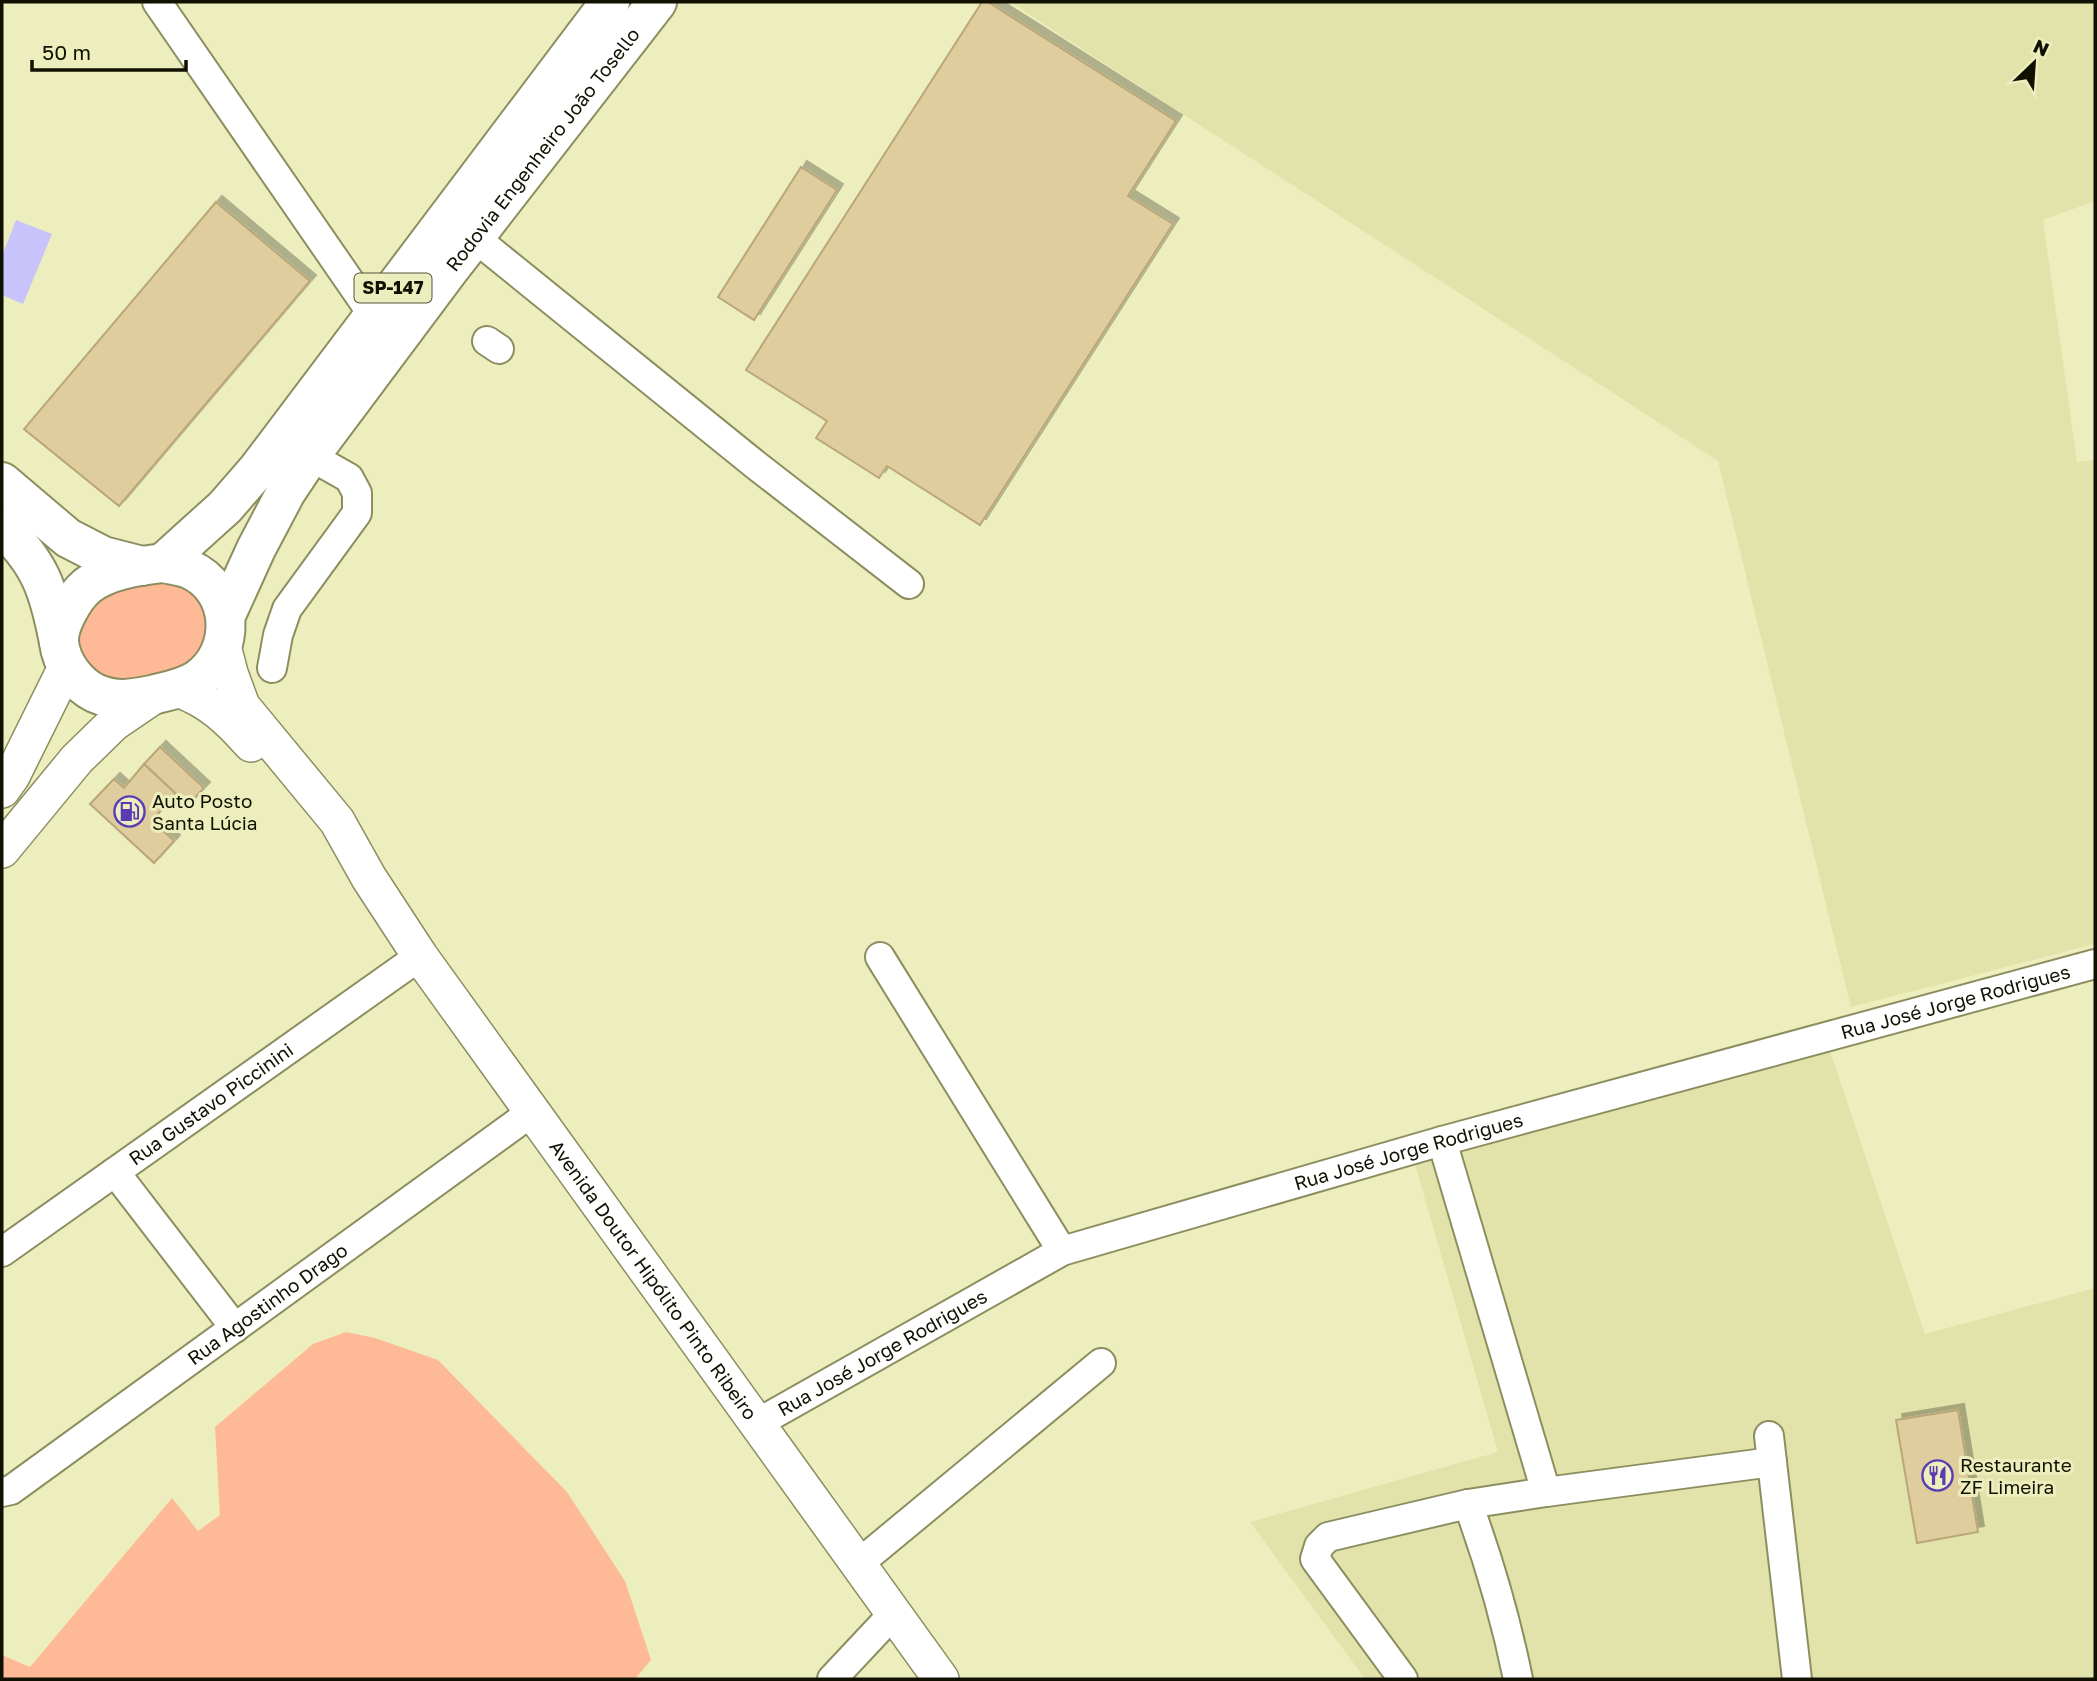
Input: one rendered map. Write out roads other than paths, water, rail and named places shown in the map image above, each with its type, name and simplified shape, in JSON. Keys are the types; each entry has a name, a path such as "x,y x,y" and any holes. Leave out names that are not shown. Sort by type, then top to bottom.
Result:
{"highway":[{"name":"Rodovia Engenheiro João Tosello","path":"152,564 225,508 258,469 610,2"},
{"name":"Rodovia Engenheiro João Tosello","path":"225,630 256,549 286,492 310,456 657,2"},
{"path":"2,482 68,538 103,556 190,569 205,580 219,597 225,630 213,663 198,679 167,691 128,700 107,698 91,691 76,680 63,653 51,601 36,566 2,527"},
{"path":"63,653 65,618 73,600 87,586 107,575 152,564"}],"main road":[{"name":"Avenida Doutor Hipólito Pinto Ribeiro","path":"225,630 230,673 242,706 337,821 369,878 420,956 941,1679"},
{"path":"2,790 18,764 63,653"},
{"name":"Avenida Doutor Hipólito Pinto Ribeiro","path":"167,691 193,694 230,720 369,878"},
{"path":"2,850 77,759 114,723 167,691"}],"street":[{"path":"157,2 373,315"},
{"path":"475,238 757,466 909,584"},
{"path":"272,668 278,635 287,609 357,513 358,494 349,478 310,456"},
{"name":"Rua Gustavo Piccinini","path":"2,1252 420,956"},
{"path":"880,957 1062,1251"},
{"name":"Rua José Jorge Rodrigues","path":"756,1424 1062,1251 1442,1141 2095,964"},
{"name":"Rua Agostinho Drago","path":"2,1492 11,1490 532,1112"},
{"path":"1442,1141 1546,1492"},
{"path":"115,1172 235,1328"},
{"path":"857,1565 1101,1363"},
{"path":"1403,1679 1315,1559 1319,1546 1328,1537 1468,1504 1546,1492 1771,1449 1797,1679"},
{"path":"1468,1504 1494,1584 1518,1679"},
{"path":"832,1679 893,1614"}],"place":[{"name":"Auto Posto Santa Lúcia","path":"129,812"},
{"name":"Restaurante ZF Limeira","path":"1937,1476"}]}
